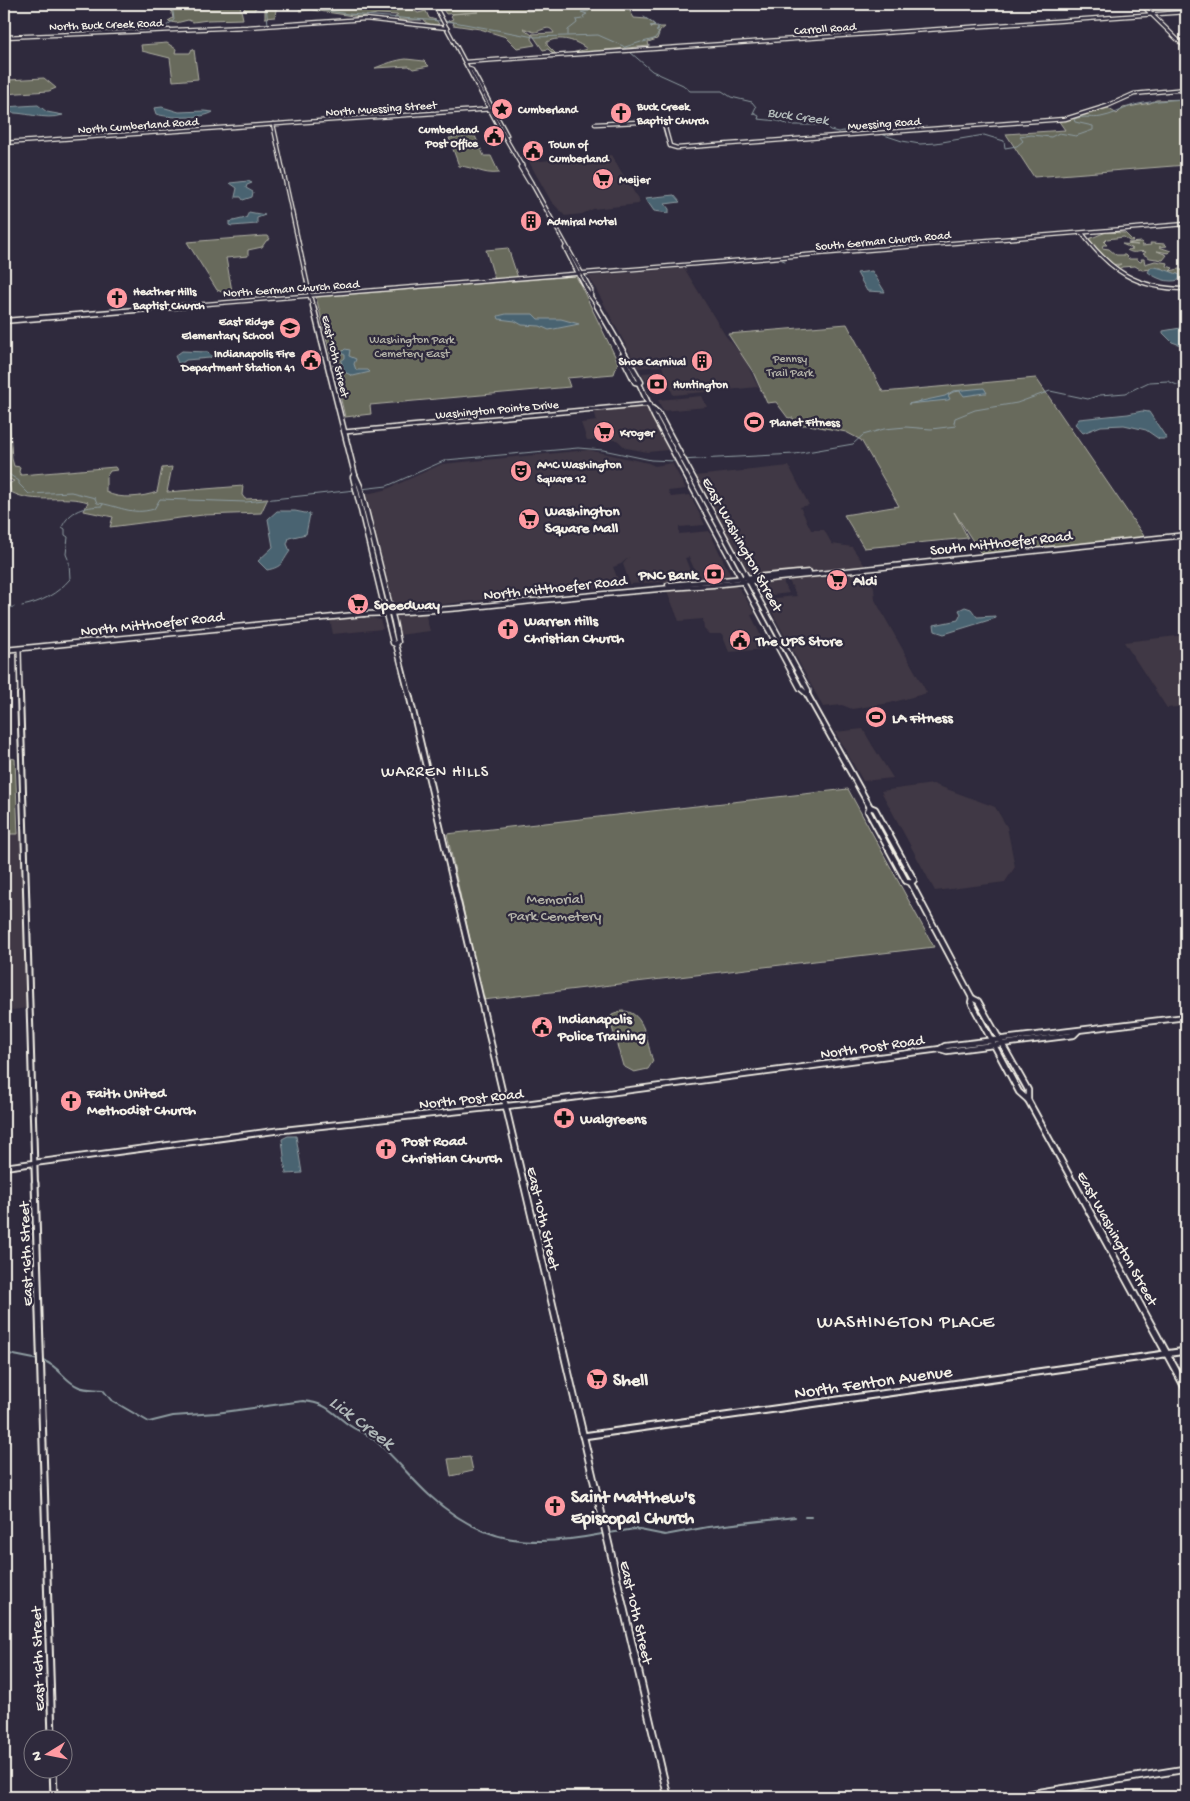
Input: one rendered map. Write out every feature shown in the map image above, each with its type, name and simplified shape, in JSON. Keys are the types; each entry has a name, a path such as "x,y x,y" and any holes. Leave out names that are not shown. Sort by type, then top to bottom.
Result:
{"main road":[{"name":"East Washington Street","path":"434,4 470,69 469,72 522,166 520,167 528,182 531,182 566,246 565,248 581,274 587,291 592,294 624,354 622,356 635,382 639,383 676,458 745,581"},
{"name":"South German Church Road","path":"581,274 1186,224"},
{"name":"North German Church Road","path":"4,321 581,274"},
{"name":"East 10th Street","path":"310,296 355,475 353,476 360,493 391,612 398,642 396,644"},
{"name":"East Washington Street","path":"651,406 658,413 682,456 800,688 806,694 870,807 868,811 906,881 911,883 972,998 970,1002 1028,1090 1028,1100 1186,1389"},
{"name":"East 10th Street","path":"360,493 386,613 393,642 396,644 668,1797"},
{"name":"South Mitthoefer Road","path":"745,581 1186,534"},
{"name":"South Mitthoefer Road","path":"745,581 786,574 818,572"},
{"name":"North Mitthoefer Road","path":"4,650 363,614 745,581"},
{"name":"North Mitthoefer Road","path":"391,612 427,612 647,589 745,581"},
{"path":"427,612 442,607"},
{"path":"997,1043 1074,1034 1078,1031 1186,1017"},
{"path":"997,1043 1072,1029 1078,1031"},
{"name":"North Post Road","path":"4,1167 284,1130 505,1107 997,1043"},
{"path":"1011,1797 1186,1769"}],"street":[{"path":"1141,4 1186,48"},
{"name":"Carroll Road","path":"466,62 1186,12"},
{"name":"North Buck Creek Road","path":"4,37 246,27 365,19 446,26"},
{"name":"Muessing Road","path":"595,124 661,122 664,124 670,146 676,148 1066,118 1107,106 1133,94 1186,89"},
{"name":"North Muessing Street","path":"272,124 491,109"},
{"name":"North Cumberland Road","path":"4,143 272,124"},
{"name":"East 10th Street","path":"272,124 310,296"},
{"path":"1083,233 1109,265 1125,275 1158,287 1186,289"},
{"name":"Washington Pointe Drive","path":"344,432 651,406"},
{"name":"East 16th Street","path":"19,649 52,1728"},
{"name":"North Fenton Avenue","path":"583,1436 1186,1350"},
{"path":"53,1778 54,1797"}],"shaded area":[{"path":"611,155 640,202 638,204 593,209 582,214 565,216 551,201 529,162"},
{"path":"684,268 725,335 744,358 758,387 673,395 662,366 638,368 589,276"},
{"path":"659,372 666,387 649,388 642,373"},
{"path":"702,396 707,407 663,411 658,400"},
{"path":"646,406 668,450 648,452 626,448 617,440 587,440 581,423 597,421 594,411"},
{"name":"Washington Square Mall","path":"589,450 655,466 672,463 686,489 668,491 671,497 690,495 705,525 679,527 679,534 709,531 731,576 699,580 689,557 685,558 694,580 630,584 623,564 629,557 621,564 613,567 620,585 617,586 398,609 394,607 366,494 385,490 442,464"},
{"path":"789,466 809,505 800,507 811,530 824,530 832,544 852,547 865,566 751,576 695,476"},
{"path":"865,572 874,587 875,600 927,693 890,703 852,709 842,705 823,707 765,599 797,596 788,579"},
{"path":"782,580 789,593 764,596 757,583"},
{"path":"734,585 740,589 755,614 751,615 767,649 729,652 722,634 709,634 704,629 703,619 679,621 667,591"},
{"path":"425,613 430,631 399,635 396,616"},
{"path":"372,618 380,620 383,629 333,634 330,619"},
{"path":"1186,635 1186,706 1167,708 1124,642"},
{"path":"863,729 893,778 863,781 835,732"},
{"path":"933,784 995,807 1007,827 1015,867 1005,882 935,891 881,791"},
{"path":"23,831 28,1008 4,1011 4,833"}],"green space":[{"path":"170,4 243,4 244,6 240,5 243,19 193,22 188,20 176,23 168,21 173,18"},
{"path":"281,4 362,4 381,8 412,9 418,13 426,11 429,18 436,20 439,24 434,26 424,20 399,20 399,18 394,18 398,15 377,14 360,17 312,10 300,11 299,8 283,6 276,9 275,17 265,18 265,7"},
{"path":"523,4 527,11 568,8 580,4 626,4 634,18 647,19 655,25 651,27 665,27 660,31 657,39 648,42 649,46 572,53 587,49 573,41 557,39 547,42 547,45 556,54 553,54 548,49 543,50 532,34 554,33 550,29 547,28 534,32 523,28 532,35 531,39 535,45 517,48 506,37 480,29 453,25 454,22 448,21 453,19 451,16 453,14 478,12 446,14 440,5"},
{"path":"244,6 260,6 255,8 255,10 245,10"},
{"path":"167,43 176,49 175,53 190,53 192,49 194,50 198,79 173,81 170,58 142,51 141,45"},
{"path":"406,59 424,61 429,66 413,69 409,66 375,68 394,61"},
{"path":"4,72 5,78 8,80 44,78 56,88 49,91 4,94"},
{"path":"1186,99 1186,165 1034,177 1006,134 1065,130 1058,120 1075,117 1106,107 1117,114 1123,108 1150,103 1156,100"},
{"path":"475,136 484,156 491,156 499,173 488,173 459,166 449,138"},
{"path":"1106,232 1125,233 1133,241 1129,241 1124,237 1107,239 1104,242 1107,245 1103,245 1102,248 1109,249 1116,255 1125,255 1129,259 1137,259 1140,262 1142,261 1141,259 1144,259 1145,264 1155,261 1168,263 1167,266 1173,268 1170,271 1179,269 1186,272 1186,278 1180,278 1178,274 1170,273 1161,268 1142,270 1135,266 1122,267 1117,270 1112,268 1121,264 1108,265 1089,239"},
{"path":"268,236 270,239 262,247 248,250 248,256 226,258 232,291 222,292 217,290 187,242"},
{"path":"1141,242 1142,246 1151,245 1150,243 1165,244 1167,246 1159,247 1171,251 1169,253 1157,251 1167,255 1163,260 1150,258 1143,254 1146,252 1127,250 1133,249 1122,244 1138,245 1128,243"},
{"path":"508,248 518,278 495,280 486,250"},
{"name":"Washington Park Cemetery East","path":"576,276 618,362 614,374 567,378 570,387 370,405 371,414 345,417 337,383 340,382 337,381 316,297"},
{"name":"Pennsy Trail Park","path":"847,324 883,392 1036,378 1146,539 982,555 954,512 968,538 864,548 844,515 899,506 861,440 846,432 809,425 795,425 793,418 788,418 776,402 767,403 753,372 728,334"},
{"path":"4,338 12,459 14,466 20,467 19,472 21,475 115,467 117,470 110,471 106,477 106,492 111,495 131,497 157,492 162,468 172,467 167,492 243,486 242,495 245,499 268,498 261,513 203,515 110,527 113,517 84,511 88,502 69,499 30,498 11,492 9,484 14,481 4,477"},
{"path":"4,757 15,759 18,834 4,834"},
{"name":"Memorial Park Cemetery","path":"848,789 934,947 483,1000 447,834"},
{"path":"622,1011 630,1012 641,1022 653,1061 648,1069 634,1072 623,1066 610,1020 612,1015"},
{"path":"470,1457 473,1471 451,1476 448,1459"}],"water":[{"path":"38,105 47,112 63,115 49,117 4,113 4,107"},
{"path":"162,107 179,112 213,112 201,116 185,117 156,114 154,108"},
{"path":"248,181 252,183 247,185 246,188 253,192 252,197 243,200 241,197 235,197 237,188 230,183"},
{"path":"674,195 680,202 665,204 669,209 669,213 654,211 645,198"},
{"path":"249,212 265,215 257,218 257,224 229,225 229,222 246,218"},
{"path":"1151,267 1180,275 1179,280 1167,281 1155,277 1148,272"},
{"path":"872,271 885,292 867,291 857,273"},
{"path":"506,314 533,314 538,319 561,319 579,324 549,330 540,326 522,325 515,321 499,319 498,316"},
{"path":"1186,327 1186,347 1172,342 1163,333 1163,331"},
{"path":"345,349 350,350 349,356 356,359 354,364 356,370 368,370 370,372 353,376 344,372 341,361 345,358 345,355 341,353"},
{"path":"182,351 208,352 212,356 210,358 186,360 178,363 175,356"},
{"path":"984,388 987,393 964,396 960,391 948,395 950,399 948,400 908,404 945,396 953,391"},
{"path":"1142,411 1149,412 1167,439 1159,439 1146,430 1124,425 1101,426 1083,433 1075,424 1079,419"},
{"path":"277,511 295,511 310,514 306,534 289,538 287,544 290,551 279,566 267,570 258,561 273,547 268,519"},
{"path":"965,607 971,609 977,617 996,616 996,618 944,634 935,631 934,625 958,620 961,614 959,610"},
{"path":"288,1136 296,1136 302,1173 286,1174 282,1139"}],"waterway":[{"path":"161,30 174,20 172,4"},
{"name":"Buck Creek","path":"225,4 266,5"},
{"name":"Buck Creek","path":"266,5 287,4 348,14 454,22 534,37 598,35 623,46 652,71 683,85 690,91 722,91 731,97 752,102 756,107 753,113 759,116 758,119 778,121 790,125 824,125 830,130 838,132 861,128 877,132"},
{"path":"584,18 583,16 587,14 581,12 589,11 585,6 588,4"},
{"path":"266,5 268,24"},
{"path":"643,42 654,39 659,33 656,31 659,30 657,29 659,28 658,26 650,26 655,25 644,17"},
{"path":"568,35 568,30 577,23 576,20 582,19"},
{"path":"625,47 641,42"},
{"name":"Buck Creek","path":"881,134 902,141 920,144 984,135 1004,141 1005,148 1017,146 1023,141 1020,137 1031,135 1051,137 1059,133 1076,136 1093,130 1093,126 1075,122 1074,119 1105,116 1144,103 1186,99"},
{"path":"680,460 795,454 853,444 863,435 884,429 906,427 931,429 956,426 954,423 955,418 975,410 1017,403 1050,391 1088,399 1100,395 1126,393 1149,382 1168,381 1177,385 1186,383"},
{"path":"361,489 387,486 446,460 578,448 603,450 651,460 676,461"},
{"path":"4,471 19,481 19,484 29,494 71,492 95,498 97,503 131,511 154,509 160,499 246,502 355,490"},
{"path":"68,559 66,554 68,537 65,535 65,529 62,527 65,521 73,513 89,507 102,506 103,504"},
{"path":"22,606 49,597 60,589 70,579 69,562"},
{"path":"4,608 14,607"},
{"name":"Lick Creek","path":"4,1353 39,1360"},
{"name":"Lick Creek","path":"44,1361 54,1366 74,1385 85,1389 103,1390 111,1400 149,1422 173,1416 216,1413 303,1401 319,1404 352,1427 372,1438 429,1495 449,1512 469,1524 509,1539 531,1541 553,1541 602,1534"},
{"name":"Lick Creek","path":"609,1533 635,1529 665,1535 708,1527 795,1517"},
{"name":"Lick Creek","path":"805,1517 811,1517"}],"place":[{"name":"Cumberland","path":"502,109"},
{"name":"Buck Creek Baptist Church","path":"621,113"},
{"name":"Cumberland Post Office","path":"494,136"},
{"name":"Town of Cumberland","path":"533,151"},
{"name":"Meijer","path":"603,179"},
{"name":"Admiral Motel","path":"531,221"},
{"name":"Heather Hills Baptist Church","path":"117,298"},
{"name":"East Ridge Elementary School","path":"290,328"},
{"name":"Indianapolis Fire Department Station 41","path":"311,360"},
{"name":"Shoe Carnival","path":"702,361"},
{"name":"Huntington","path":"657,384"},
{"name":"Planet Fitness","path":"754,422"},
{"name":"Kroger","path":"604,432"},
{"name":"AMC Washington Square 12","path":"521,471"},
{"name":"Washington Square Mall","path":"529,519"},
{"name":"PNC Bank","path":"714,574"},
{"name":"Aldi","path":"837,580"},
{"name":"Speedway","path":"358,604"},
{"name":"Warren Hills Christian Church","path":"508,629"},
{"name":"The UPS Store","path":"740,640"},
{"name":"LA Fitness","path":"876,717"},
{"name":"Indianapolis Police Training","path":"542,1027"},
{"name":"Faith United Methodist Church","path":"71,1101"},
{"name":"Walgreens","path":"564,1118"},
{"name":"Post Road Christian Church","path":"386,1149"},
{"name":"Shell","path":"597,1379"},
{"name":"Saint Matthew's Episcopal Church","path":"555,1506"}],"district":[{"name":"WARREN HILLS","path":"435,770"},
{"name":"WASHINGTON PLACE","path":"906,1320"}]}
